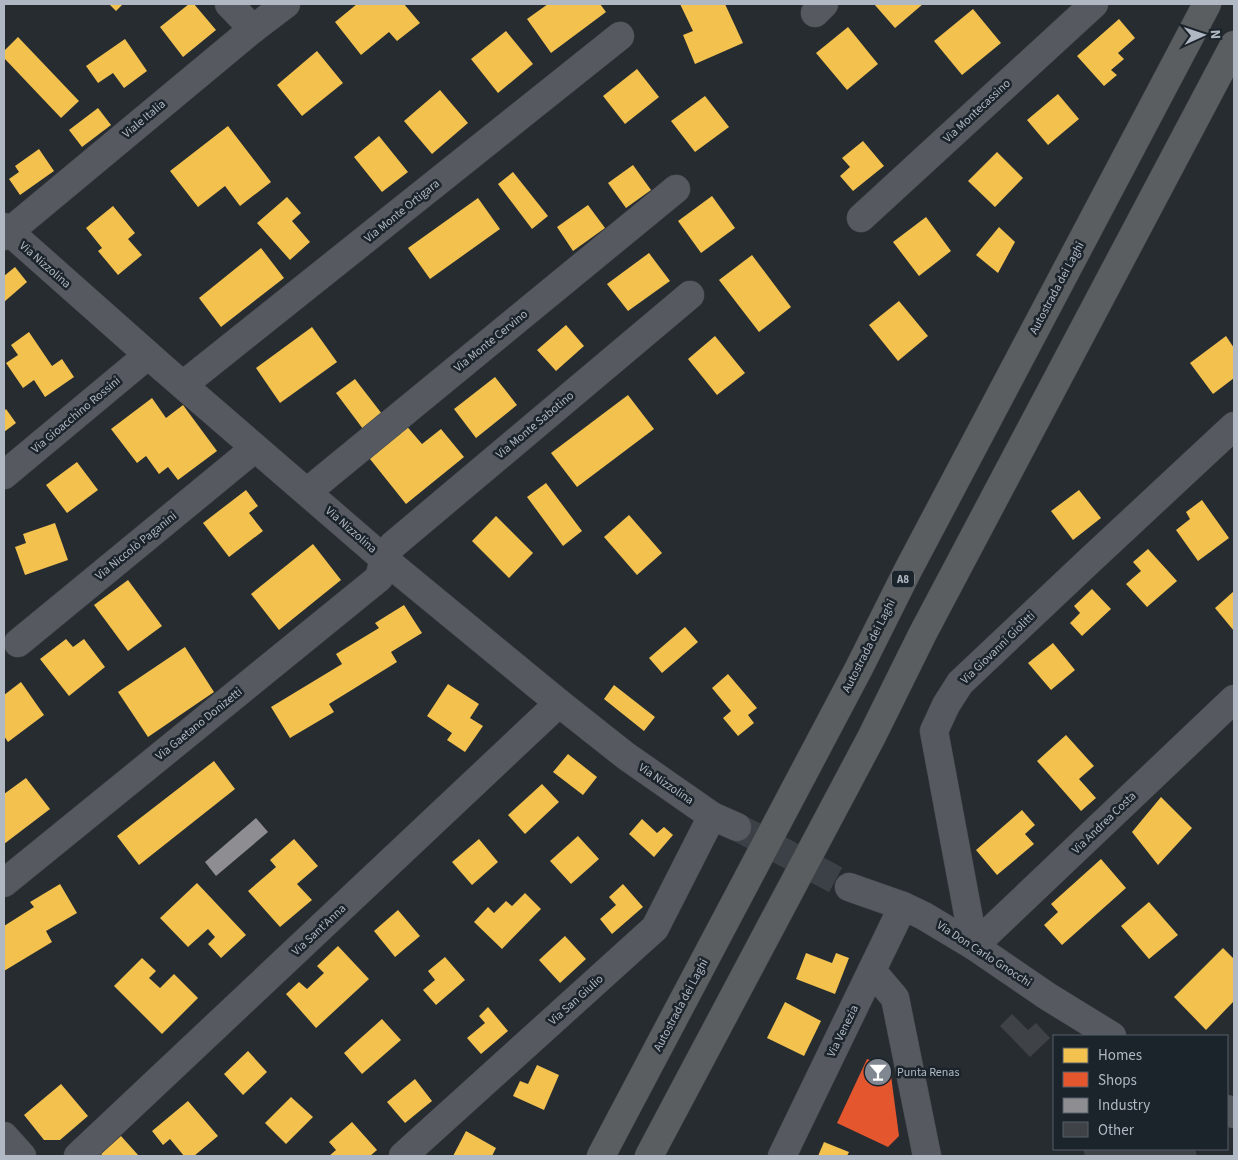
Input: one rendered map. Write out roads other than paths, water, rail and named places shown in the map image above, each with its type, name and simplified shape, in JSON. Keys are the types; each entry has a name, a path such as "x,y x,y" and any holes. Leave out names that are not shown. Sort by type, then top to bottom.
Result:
{"highway":[{"name":"Autostrada dei Laghi","path":"601,1156 1207,4"},
{"path":"649,1156 871,738 927,624 1234,45"}],"street":[{"path":"229,4 253,28"},
{"name":"Viale Italia","path":"5,232 253,28 286,4"},
{"name":"Via Montecassino","path":"861,218 1094,4"},
{"name":"Via Monte Ortigara","path":"183,385 620,36"},
{"name":"Via Monte Cervino","path":"307,492 676,189"},
{"name":"Via Nizzolina","path":"5,232 384,559 626,756 712,816"},
{"name":"Via Monte Sabotino","path":"384,559 393,545 690,295"},
{"name":"Via Gioacchino Rossini","path":"4,475 148,355"},
{"name":"Via Giovanni Giolitti","path":"974,946 934,731 946,705 960,683 1234,426"},
{"name":"Via Niccolò Paganini","path":"18,643 255,448"},
{"name":"Via Gaetano Donizetti","path":"4,883 379,578 384,559"},
{"name":"Via Andrea Costa","path":"974,946 1234,699"},
{"name":"Via Sant'Anna","path":"78,1156 559,703"},
{"path":"712,816 737,827"},
{"name":"Via San Giulio","path":"403,1156 655,928 712,816"},
{"name":"Via Don Carlo Gnocchi","path":"849,887 903,906 924,916 974,946 1047,996 1110,1035"},
{"name":"Via Venezia","path":"782,1156 903,906"},
{"path":"872,971 895,998 926,1156"},
{"path":"4,1136 22,1156"}],"tunnel":[{"path":"737,827 849,887"}],"place":[{"name":"Punta Renas","path":"878,1072"}]}
